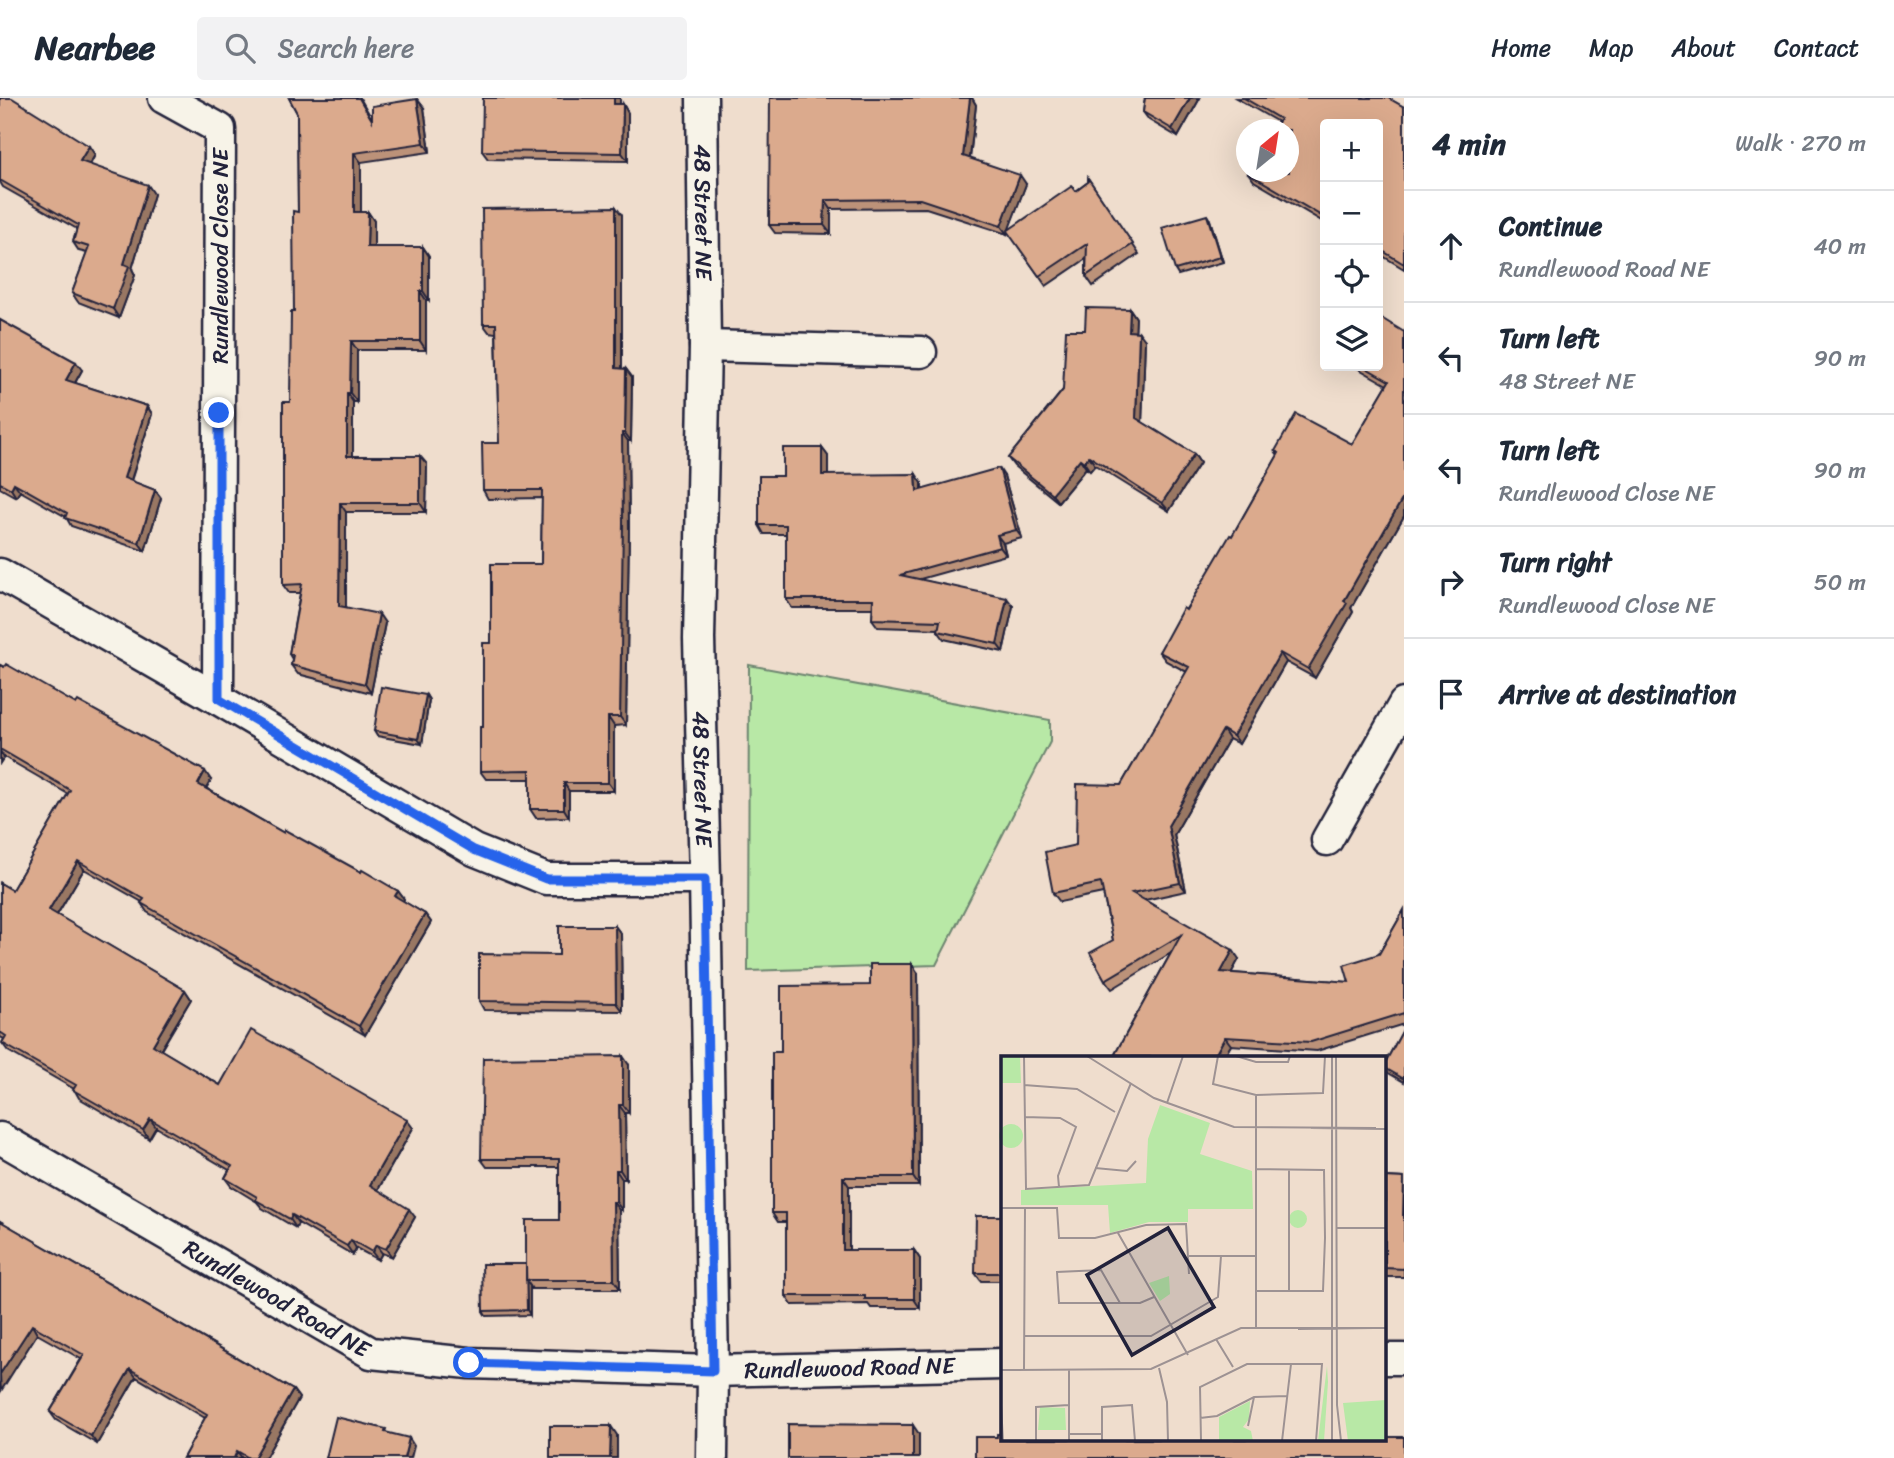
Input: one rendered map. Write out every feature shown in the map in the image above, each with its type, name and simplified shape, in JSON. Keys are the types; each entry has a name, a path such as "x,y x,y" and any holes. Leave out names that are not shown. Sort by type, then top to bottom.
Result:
{"street":[{"name":"Rundlewood Close NE","path":"164,98 220,129 219,699"},
{"name":"48 Street NE","path":"702,98 705,346 699,639 713,1371 712,1458"},
{"path":"705,346 921,352"},
{"path":"0,574 219,699 474,850 546,879 705,879"},
{"path":"1327,840 1404,704"},
{"name":"Rundlewood Road NE","path":"0,1138 371,1353 469,1363 713,1371 1001,1364"},
{"path":"1386,1359 1404,1359"}],"green space":[{"path":"749,665 1050,720 1050,742 936,965 748,971"}],"building":[{"path":"0,98 12,98 89,146 80,161 148,185 124,264 129,266 113,309 72,293 89,247 73,242 78,225 0,180"},
{"path":"289,98 359,98 372,120 372,106 417,99 424,143 354,153 354,212 368,212 367,247 423,247 420,341 351,341 350,393 347,393 347,456 420,456 420,503 340,503 339,606 379,614 365,684 291,665 293,655 289,654 302,584 283,585 283,402 290,402 291,312 294,312 293,211 298,212 297,113"},
{"path":"483,98 614,98 614,104 623,104 622,153 482,151"},
{"path":"770,98 970,98 963,156 1020,175 1001,226 920,199 825,200 824,225 769,225"},
{"path":"1145,98 1190,98 1172,129 1143,112"},
{"path":"1244,98 1388,98 1404,107 1404,264 1383,251 1383,119 1320,119 1320,215 1263,182 1299,182 1299,119 1280,119"},
{"path":"1088,178 1133,244 1086,276 1087,244 1039,276 1007,231 1072,186 1076,191 1088,182"},
{"path":"616,207 616,368 626,369 625,433 622,433 620,717 608,717 608,783 564,783 564,809 530,809 530,770 480,771 483,643 491,643 491,564 541,564 542,490 483,490 482,443 499,443 496,324 483,324 482,209"},
{"path":"1207,215 1220,257 1175,270 1162,228"},
{"path":"1086,308 1130,309 1129,331 1139,332 1136,418 1194,454 1162,503 1089,456 1084,462 1080,459 1052,494 1008,458 1063,390 1066,330 1085,330"},
{"path":"1383,319 1404,332 1404,496 1308,669 1280,653 1233,736 1223,730 1168,826 1180,883 1132,893 1233,950 1221,972 1349,982 1344,965 1379,954 1404,910 1404,1013 1311,1042 1225,1037 1215,1056 1119,1056 1115,1054 1181,935 1105,980 1090,953 1113,940 1101,883 1053,893 1045,852 1076,845 1077,784 1121,785 1189,667 1159,652 1183,608 1186,610 1230,535 1232,536 1279,453 1275,451 1296,414 1352,444 1389,381 1372,371 1383,371"},
{"path":"0,320 76,362 66,380 147,406 124,478 155,490 139,543 65,518 67,513 14,483 11,489 0,483"},
{"path":"783,448 822,448 822,475 916,474 917,491 999,468 1016,530 997,535 1000,547 900,575 1007,598 997,644 938,631 940,621 872,619 873,599 786,599 786,525 759,525 759,476 783,476"},
{"path":"6,664 205,771 198,784 284,833 285,830 361,872 362,870 398,891 395,896 425,914 359,1026 141,903 144,899 78,861 49,910 185,990 153,1045 220,1085 251,1030 407,1120 370,1185 409,1209 386,1249 376,1245 372,1252 351,1240 347,1246 292,1215 290,1219 225,1178 232,1166 150,1119 143,1130 73,1090 76,1085 2,1043 6,1036 0,1032 0,883 12,890 70,790 0,749 0,665 4,667"},
{"path":"381,687 426,695 418,739 374,731"},
{"path":"559,926 615,926 616,1003 479,1001 479,954 559,955"},
{"path":"870,964 912,964 913,1177 843,1177 843,1250 914,1250 914,1299 786,1296 786,1213 772,1213 772,1052 781,1052 781,986 870,985"},
{"path":"1404,1028 1404,1079 1386,1069 1386,1061"},
{"path":"623,1056 623,1105 619,1105 620,1170 616,1170 616,1202 613,1202 614,1280 526,1280 526,1220 559,1220 559,1159 481,1159 483,1058"},
{"path":"1386,1177 1404,1178 1404,1269 1386,1268"},
{"path":"976,1216 1001,1216 1001,1273 975,1273"},
{"path":"0,1221 293,1390 254,1458 237,1451 234,1458 183,1458 207,1414 130,1369 91,1436 50,1412 84,1355 32,1325 0,1374"},
{"path":"482,1264 526,1264 527,1310 483,1311"},
{"path":"336,1417 386,1429 385,1432 409,1438 404,1458 326,1458"},
{"path":"788,1424 913,1425 913,1458 788,1458"},
{"path":"550,1426 611,1426 610,1458 550,1458"},
{"path":"997,1434 1001,1434 1001,1440 1386,1440 1386,1437 1404,1437 1404,1458 975,1458 975,1437 997,1437"}],"route":[{"path":"219,413 219,699 474,850 546,879 705,879 713,1371 469,1363"}]}
